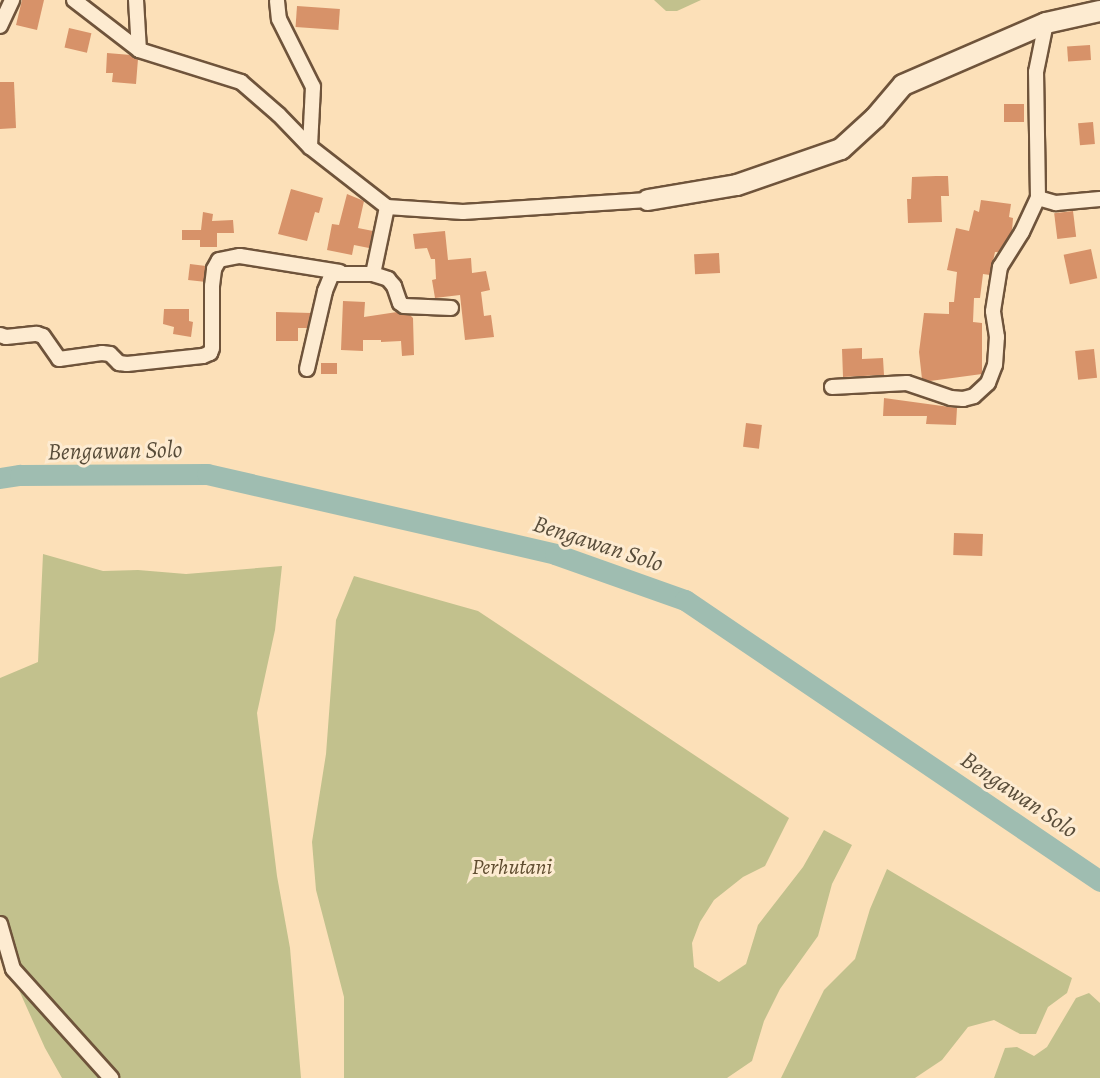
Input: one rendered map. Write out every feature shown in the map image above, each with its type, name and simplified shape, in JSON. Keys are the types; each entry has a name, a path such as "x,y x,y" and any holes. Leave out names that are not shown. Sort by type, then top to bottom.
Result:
{"main road":[{"path":"648,200 737,184 841,149 875,118 903,85 1046,23 1100,11"}],"street":[{"path":"0,26 12,0"},
{"path":"74,0 139,50 241,82 279,115 310,147 387,207 463,212 648,200"},
{"path":"136,0 139,50"},
{"path":"277,1 279,19 313,87 310,147"},
{"path":"832,387 907,383 951,398 963,399 982,390 988,383 995,365 996,337 993,311 1000,267 1022,232 1038,198 1036,72 1046,23"},
{"path":"1038,198 1056,203 1100,199"},
{"path":"373,273 387,207"},
{"path":"0,335 6,337 37,334 43,336 59,359 102,353 110,354 119,363 127,364 203,356 210,353 212,348 214,268 219,260 240,256 340,272 373,273 388,279 394,286 400,303 404,306 452,308"},
{"path":"307,369 328,278 340,272"},
{"path":"0,924 13,969 111,1078"}],"green space":[{"path":"654,0 701,0 677,11 666,11"},
{"path":"43,554 103,571 138,570 186,574 282,566 275,630 257,713 277,876 290,948 301,1078 62,1078 45,1048 0,948 0,678 38,662"},
{"name":"Perhutani","path":"354,576 478,611 789,818 765,866 743,877 714,900 700,922 692,943 694,967 719,982 746,964 758,925 803,867 824,830 852,845 832,884 818,936 780,989 764,1021 752,1061 727,1078 344,1078 344,997 316,890 312,842 326,754 336,620"},
{"path":"887,869 1072,978 1067,993 1048,1007 1036,1034 1020,1034 994,1020 968,1027 942,1060 915,1078 781,1078 824,990 855,959 870,909"},
{"path":"1089,993 1100,1003 1100,1078 994,1078 1005,1048 1017,1047 1034,1056 1047,1047 1076,998"}],"building":[{"path":"22,0 44,0 37,30 16,25"},
{"path":"297,6 340,9 338,30 296,27"},
{"path":"69,28 91,33 87,53 65,47"},
{"path":"1090,45 1091,60 1068,62 1067,47"},
{"path":"107,53 131,55 138,59 136,84 112,82 113,73 106,73"},
{"path":"0,82 14,82 16,128 0,129"},
{"path":"1004,104 1024,104 1024,122 1004,122"},
{"path":"1093,122 1095,144 1080,145 1078,123"},
{"path":"948,176 949,196 941,196 942,222 908,223 907,199 911,199 912,177"},
{"path":"291,189 323,198 319,213 315,212 307,241 278,234"},
{"path":"347,194 364,201 358,228 373,231 369,248 354,245 352,255 327,250 332,224 339,225"},
{"path":"981,200 1011,204 1009,217 1013,218 1012,231 999,252 995,252 990,275 983,274 980,298 974,298 973,322 982,323 982,374 930,381 922,379 919,352 924,313 949,314 949,302 954,302 957,272 947,270 956,228 969,231 974,210 979,212"},
{"path":"1073,211 1076,237 1057,239 1054,213"},
{"path":"203,212 213,214 212,221 233,220 234,233 217,233 217,247 200,247 200,240 182,240 182,230 201,230"},
{"path":"445,231 448,260 471,258 472,273 486,271 490,290 481,292 484,316 491,315 494,337 465,340 460,295 435,298 432,280 436,279 435,259 431,259 427,248 415,249 413,234"},
{"path":"1091,249 1097,278 1070,284 1064,255"},
{"path":"719,253 720,273 695,274 694,254"},
{"path":"190,264 206,266 204,282 188,280"},
{"path":"343,301 365,302 364,317 397,312 410,315 413,318 414,355 402,356 401,341 363,340 363,351 341,350"},
{"path":"164,309 189,309 189,321 193,322 191,337 173,334 174,327 163,324"},
{"path":"276,312 311,313 307,328 298,328 298,341 276,341"},
{"path":"862,348 862,359 883,358 884,375 843,377 842,349"},
{"path":"1094,349 1097,378 1078,380 1075,351"},
{"path":"321,363 337,363 337,374 321,374"},
{"path":"884,398 957,408 956,425 926,424 927,416 883,416"},
{"path":"746,423 762,425 759,449 743,447"},
{"path":"954,533 983,534 982,556 953,555"}],"waterway":[{"name":"Bengawan Solo","path":"0,478 20,475 207,474 555,554 685,600 1100,881"}]}
